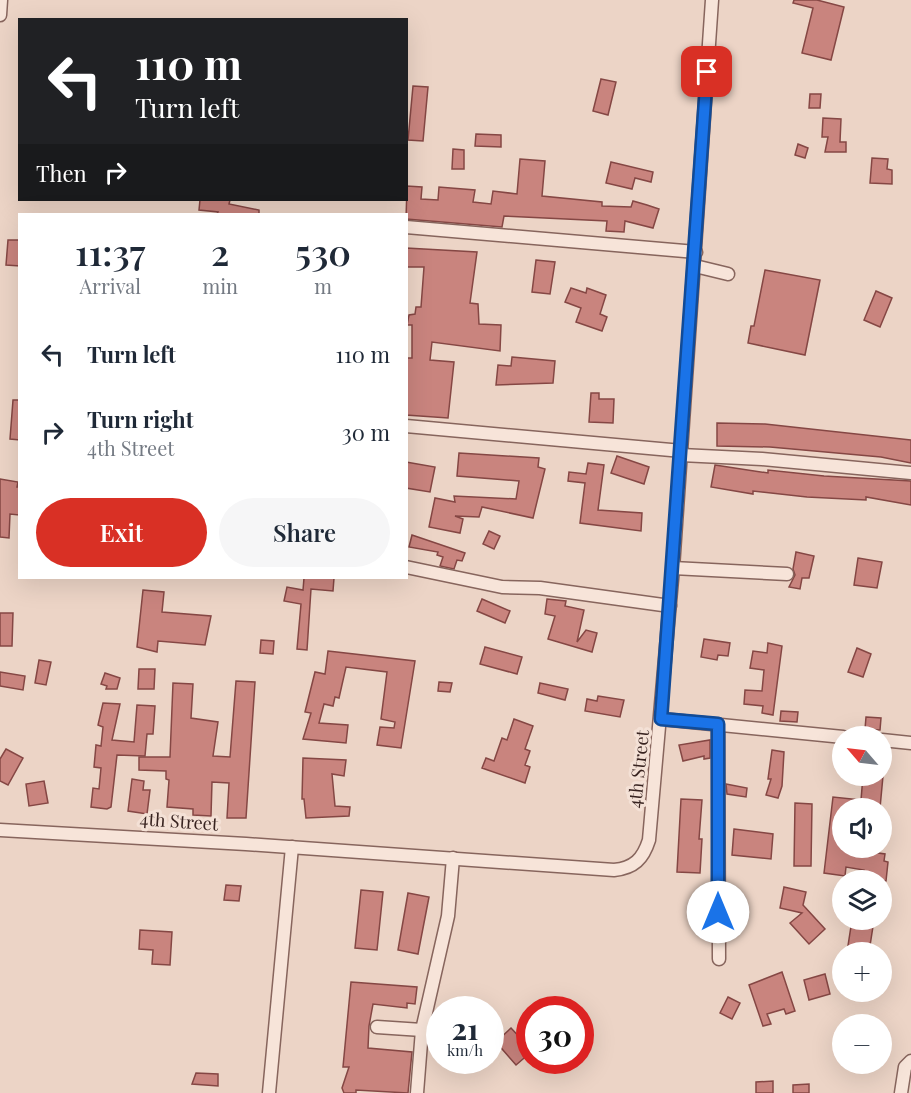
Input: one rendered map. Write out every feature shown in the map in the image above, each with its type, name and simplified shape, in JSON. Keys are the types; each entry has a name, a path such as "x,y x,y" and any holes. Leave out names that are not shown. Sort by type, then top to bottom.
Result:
{"street":[{"path":"0,15 1,0"},
{"name":"4th Street","path":"0,830 292,847 614,870 627,869 645,854 649,840 661,719 673,568 712,0"},
{"path":"408,227 696,252"},
{"path":"695,266 728,274"},
{"path":"408,426 911,473"},
{"path":"408,567 502,586 540,588 670,606"},
{"path":"673,568 787,574"},
{"path":"661,719 832,736"},
{"path":"718,724 719,959"},
{"path":"892,741 911,743"},
{"path":"269,1093 292,847"},
{"path":"417,1093 422,1030 448,916 453,858"},
{"path":"377,1027 422,1030"},
{"path":"901,1093 905,1067 911,1061"}],"building":[{"path":"794,0 817,0 844,7 831,60 802,53 813,8 793,3"},
{"path":"601,79 616,82 608,115 593,111"},
{"path":"413,86 428,87 423,141 408,140"},
{"path":"810,94 821,94 820,108 809,108"},
{"path":"823,118 841,119 840,142 846,142 846,152 825,152 828,137 822,137"},
{"path":"476,134 501,135 501,147 475,146"},
{"path":"798,144 808,148 805,158 795,155"},
{"path":"453,149 464,150 464,169 452,169"},
{"path":"872,158 888,159 887,169 892,170 892,184 870,183"},
{"path":"520,159 545,161 542,196 602,202 602,206 631,207 633,201 659,209 653,228 625,221 624,232 606,231 607,221 504,216 502,227 408,219 406,213 408,186 422,187 421,199 438,200 439,187 475,190 473,202 491,204 493,191 517,194"},
{"path":"611,162 653,172 651,182 635,178 632,189 606,183"},
{"path":"200,201 230,201 229,204 259,210 259,213 218,213 199,210"},
{"path":"8,240 18,240 18,266 6,265"},
{"path":"408,248 477,252 470,303 478,304 479,324 501,325 500,351 432,342 430,360 454,362 448,418 408,415 408,358 412,358 412,325 408,325 408,320 409,315 415,314 416,307 421,307 424,267 408,267"},
{"path":"536,260 555,262 550,294 532,292"},
{"path":"765,270 820,280 805,355 748,343 751,326 754,326"},
{"path":"571,288 586,293 587,288 606,295 600,314 607,317 602,331 576,322 581,308 565,302"},
{"path":"876,291 892,298 880,327 864,320"},
{"path":"512,357 555,361 553,383 496,385 498,365 511,366"},
{"path":"591,393 599,393 599,399 614,399 613,423 589,422"},
{"path":"13,400 18,400 18,440 10,439"},
{"path":"717,423 765,424 911,440 911,463 881,457 770,447 717,446"},
{"path":"459,453 539,458 538,467 545,469 533,518 482,507 479,517 455,516 463,519 460,533 429,527 435,498 455,502 454,496 516,499 519,481 457,476"},
{"path":"617,456 649,467 644,484 611,473"},
{"path":"408,462 435,467 430,492 408,488"},
{"path":"588,463 604,465 598,510 642,513 641,531 580,523 585,483 568,481 569,472 586,474"},
{"path":"715,465 768,473 768,470 911,481 911,505 866,497 866,500 807,497 753,491 753,494 711,487"},
{"path":"0,479 18,482 18,515 10,514 9,538 0,537"},
{"path":"489,531 500,536 494,549 483,544"},
{"path":"412,535 465,553 462,561 457,560 454,569 440,566 443,557 437,555 438,552 409,547"},
{"path":"796,552 814,556 809,578 802,578 800,589 789,587 795,575 793,569"},
{"path":"858,558 882,562 877,588 854,585"},
{"path":"304,579 334,579 333,591 311,589 307,650 297,649 301,604 284,601 287,587 303,590"},
{"path":"143,590 164,592 162,612 211,616 205,645 158,641 157,652 137,647"},
{"path":"482,599 510,611 505,623 477,611"},
{"path":"547,599 566,601 565,606 584,610 577,642 586,630 597,633 592,652 548,639 555,616 545,614"},
{"path":"0,613 13,613 12,646 0,646"},
{"path":"704,639 730,643 728,656 718,655 717,660 701,657"},
{"path":"261,640 274,641 273,654 260,653"},
{"path":"768,643 782,646 773,715 762,713 763,706 744,704 745,690 762,691 764,670 750,668 753,651 767,653"},
{"path":"485,647 522,657 517,674 480,664"},
{"path":"857,648 871,654 863,677 848,672"},
{"path":"328,651 415,661 401,748 377,745 380,727 394,728 395,722 381,719 387,672 346,667 339,698 335,697 333,706 324,704 319,723 348,725 346,743 303,739 311,713 305,712 315,672 325,674"},
{"path":"39,660 51,662 46,685 35,683"},
{"path":"139,669 155,669 154,689 138,689"},
{"path":"0,672 25,676 23,690 0,686"},
{"path":"105,673 120,678 117,689 106,689 107,686 101,684"},
{"path":"236,681 255,682 246,818 227,818 229,783 212,782 211,816 193,815 193,809 167,807 169,780 166,779 166,771 139,770 139,757 170,757 173,683 193,684 191,718 218,722 213,756 230,757"},
{"path":"439,682 452,683 450,692 438,691"},
{"path":"540,683 568,689 565,700 538,693"},
{"path":"598,696 624,700 620,717 585,711 587,699 597,701"},
{"path":"103,703 120,704 112,740 134,742 137,705 155,706 153,734 147,734 145,756 117,755 111,807 107,809 91,807 93,788 99,789 101,768 94,767 96,745 101,746 103,727 98,725"},
{"path":"781,711 798,712 797,722 780,721"},
{"path":"866,717 881,718 880,726 865,726"},
{"path":"514,719 533,726 525,749 530,751 525,765 530,767 525,783 482,768 486,758 494,761 502,738 507,740"},
{"path":"710,740 710,758 704,759 704,756 683,761 679,745"},
{"path":"6,749 23,758 8,785 0,781 0,759"},
{"path":"772,750 784,752 782,786 778,798 766,795 771,779 768,779"},
{"path":"303,758 346,760 344,776 332,774 335,806 350,807 349,816 306,818 304,799 302,799"},
{"path":"132,779 144,781 143,790 150,790 147,814 128,811"},
{"path":"44,781 48,803 29,806 26,784"},
{"path":"726,784 747,788 746,797 727,794"},
{"path":"862,786 882,786 881,798 861,798"},
{"path":"681,799 702,800 699,839 702,839 700,873 677,872"},
{"path":"795,803 812,804 811,866 794,866"},
{"path":"832,805 832,858 884,858 884,861 888,862 887,870 846,867 846,870 832,870 832,874 824,873"},
{"path":"734,829 773,834 771,859 732,855"},
{"path":"226,885 241,886 239,901 224,900"},
{"path":"784,887 806,892 803,905 825,929 809,944 790,923 802,913 780,908"},
{"path":"361,890 383,892 377,950 355,948"},
{"path":"408,893 429,897 418,954 398,950"},
{"path":"140,930 172,932 170,965 152,964 153,950 139,949"},
{"path":"850,930 872,930 871,942 849,942"},
{"path":"782,972 795,1011 786,1014 784,1009 767,1014 771,1024 763,1026 749,985"},
{"path":"825,974 830,994 809,1000 804,980"},
{"path":"351,982 417,987 415,1004 407,1003 407,1008 373,1004 369,1026 368,1048 412,1052 408,1093 356,1090 356,1093 344,1093 342,1088 349,1067 343,1067"},
{"path":"728,997 740,1003 732,1019 720,1013"},
{"path":"511,1028 516,1033 516,1065 504,1051 504,1035"},
{"path":"196,1073 218,1074 218,1086 192,1084"},
{"path":"773,1081 773,1093 756,1093 756,1082"},
{"path":"809,1084 809,1093 793,1093 793,1085"}],"route":[{"path":"707,72 694,286 661,719 718,724 718,912"}]}
